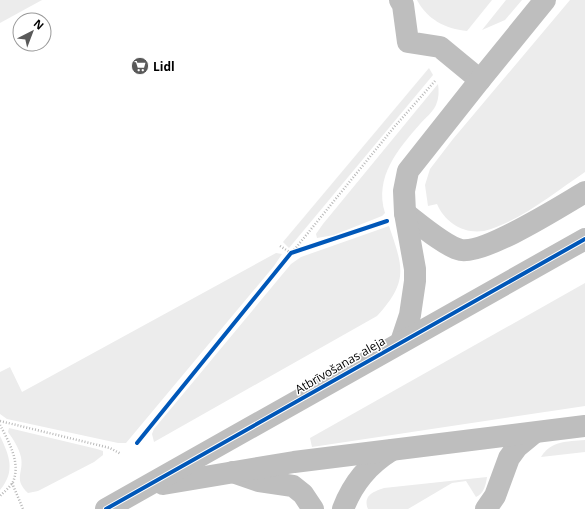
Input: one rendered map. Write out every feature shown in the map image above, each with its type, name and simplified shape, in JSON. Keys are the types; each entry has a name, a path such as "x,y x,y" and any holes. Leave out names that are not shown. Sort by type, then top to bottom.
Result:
{"main road":[{"path":"400,0 403,6 408,42 440,47 480,80"},
{"path":"401,342 410,315 415,281 415,269 396,217 408,171 545,0"},
{"path":"396,217 461,250 481,247 500,239 585,192"},
{"name":"Atbrīvošanas aleja","path":"106,509 585,239"},
{"path":"148,486 294,462 585,426"},
{"path":"486,509 495,496 509,458 517,447 534,433"},
{"path":"343,509 359,477 375,462 392,450"},
{"path":"233,472 259,481 293,486 303,494 313,509"}],"path":[{"path":"137,443 291,253 435,81"},
{"path":"291,253 396,217"},
{"path":"280,246 291,253"},
{"path":"0,421 110,448 122,454"},
{"path":"0,425 14,455 16,466 12,483 0,496"},
{"path":"12,483 23,509"}],"shaded area":[{"path":"0,0 42,0 20,12 12,12 12,16 0,23"},
{"path":"417,0 492,0 467,31 451,28 431,18"},
{"path":"506,0 522,0 505,20 482,30"},
{"path":"570,0 585,0 585,172 540,204 503,224 483,231 467,230 459,227 446,218 437,204 428,206 425,185 430,169 453,139"},
{"path":"429,68 433,75 289,248 283,242"},
{"path":"438,84 439,92 435,108 404,143 390,164 385,176 382,200 385,213 382,216 334,235 317,238 316,234 323,224"},
{"path":"389,226 398,252 400,263 399,283 387,304 377,316 154,442 152,434 154,429 291,264 301,257"},
{"path":"276,253 282,254 274,266 126,443 118,443 7,419 0,414 0,372 10,367 22,392"},
{"path":"585,283 585,406 312,447 310,438"},
{"path":"9,428 97,449 103,451 103,455 94,462 38,491 28,493 21,484 21,457 8,432"},
{"path":"0,436 8,456 9,470 5,483 0,490"},
{"path":"585,440 585,452 541,457 550,447 560,443"},
{"path":"487,477 483,491 476,497 466,481 452,483 408,509 368,509 367,501 370,495 384,488"}],"cycle path":[{"path":"137,443 291,253 387,221"},
{"path":"106,509 585,239"}],"place":[{"name":"Lidl","path":"140,66"}]}
